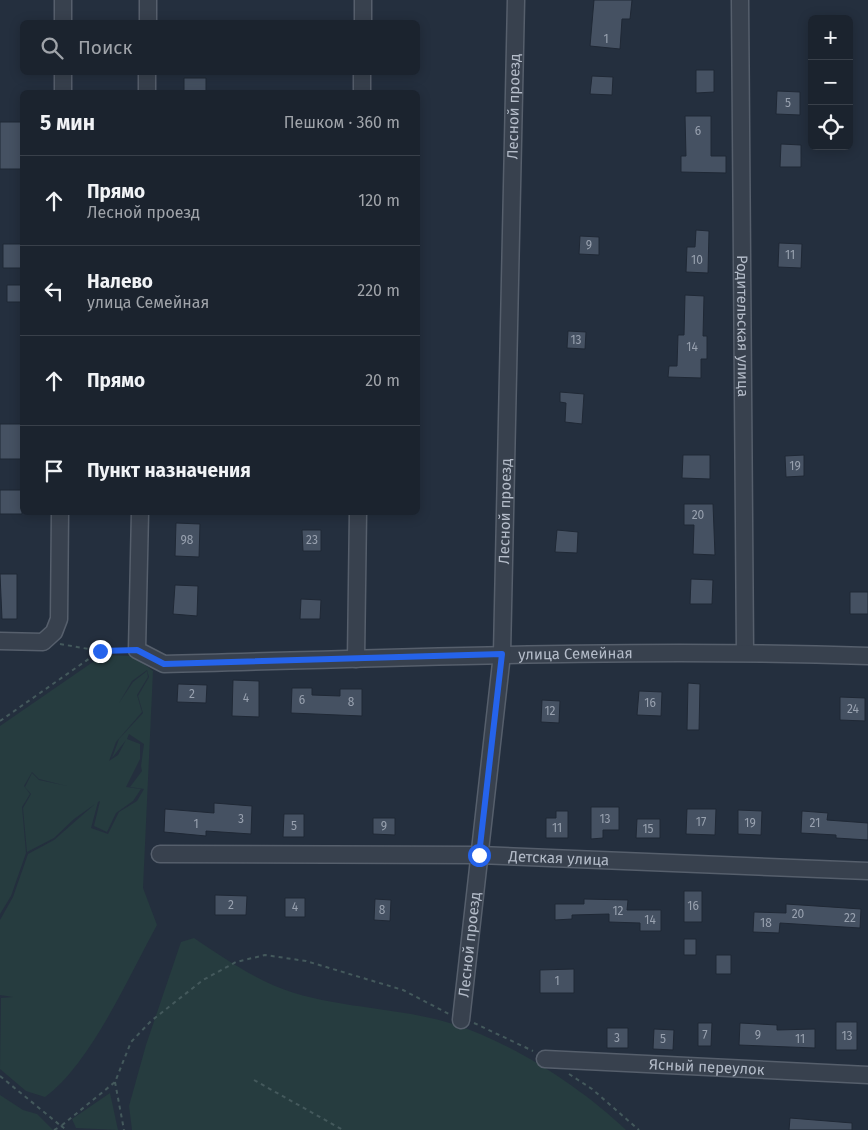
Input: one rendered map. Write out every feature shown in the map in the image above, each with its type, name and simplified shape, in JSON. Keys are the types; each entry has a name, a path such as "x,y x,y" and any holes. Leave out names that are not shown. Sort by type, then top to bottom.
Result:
{"street":[{"path":"63,0 63,20"},
{"path":"148,0 148,20"},
{"path":"363,0 363,20"},
{"name":"Лесной проезд","path":"461,1020 502,654 516,0"},
{"name":"Родительская улица","path":"740,0 745,652"},
{"path":"63,75 63,90"},
{"path":"147,75 147,90"},
{"path":"362,75 362,90"},
{"path":"0,641 44,642 54,632 59,619 60,515"},
{"path":"137,650 140,515"},
{"path":"356,659 358,515"},
{"name":"улица Семейная","path":"137,650 164,664 502,654 745,652 868,656"},
{"name":"Детская улица","path":"160,854 479,855 868,871"},
{"name":"Ясный переулок","path":"545,1059 868,1075"}],"path":[{"path":"44,642 100,651 137,650"},
{"path":"0,720 100,651"},
{"path":"124,1130 116,1082 131,1042 151,1021 203,980 236,962 265,954 306,961 403,990 461,1020 478,1024 545,1059"},
{"path":"569,1074 592,1090 639,1130"},
{"path":"0,1076 67,1130"},
{"path":"254,1080 343,1130"},
{"path":"54,1130 116,1082"}],"green space":[{"path":"103,655 134,656 153,671 143,888 157,925 122,993 93,1041 78,1064 45,1097 26,1091 0,1069 1,998 13,997 0,995 0,920 13,897 28,854 54,840 95,804 74,819 54,838 27,852 23,808 31,794 25,787 32,773 39,780 67,786 39,779 32,772 24,786 30,794 22,807 26,853 11,896 0,914 0,726","holes":["147,670 149,677 138,696 143,713 119,739 112,758 126,740 118,755 109,761 116,742 142,712 137,695 148,677 147,671 133,682 119,703 132,681","129,734 144,744 142,771 130,787 144,789 137,801 119,812 108,834 91,828 98,802 100,801 94,826 107,832 116,813 133,801 141,789 126,787 140,759 140,744 127,739"]},
{"path":"194,938 254,976 296,993 318,999 431,1018 476,1032 545,1068 588,1098 626,1130 132,1130 129,1106 146,1045 181,942"},
{"path":"110,1093 118,1130 76,1128 72,1119"},
{"path":"0,1095 23,1110 37,1114 53,1130 0,1130"}],"building":[{"path":"594,0 632,0 630,19 622,19 620,49 590,46"},
{"path":"696,70 714,70 714,92 696,93"},
{"path":"592,76 613,77 612,95 590,94"},
{"path":"184,78 206,78 206,90 184,90"},
{"path":"777,91 800,92 800,115 776,114"},
{"path":"685,116 711,116 711,156 726,156 726,173 681,172 681,156 686,156"},
{"path":"0,122 20,122 20,169 0,169"},
{"path":"781,144 801,145 801,167 780,167"},
{"path":"696,230 709,231 708,273 686,272 687,247 695,247"},
{"path":"580,236 599,237 599,255 579,254"},
{"path":"779,243 802,244 801,268 778,267"},
{"path":"3,244 20,244 20,268 3,268"},
{"path":"7,285 20,285 20,302 7,302"},
{"path":"685,295 704,296 703,336 707,336 707,359 701,359 701,378 668,377 669,366 677,366 678,335 684,335"},
{"path":"568,331 586,332 585,349 567,348"},
{"path":"560,392 584,394 582,424 565,422 566,403 560,402"},
{"path":"0,424 20,424 20,459 0,459"},
{"path":"683,455 710,455 710,479 682,478"},
{"path":"804,455 804,476 786,477 785,456"},
{"path":"0,490 20,490 20,514 0,514"},
{"path":"684,504 713,504 715,555 693,554 694,525 684,525"},
{"path":"176,523 200,524 199,557 175,556"},
{"path":"302,530 321,530 321,551 303,551"},
{"path":"557,530 578,532 577,553 555,552"},
{"path":"0,574 17,574 17,619 2,619"},
{"path":"691,579 713,580 712,604 690,604"},
{"path":"175,585 198,586 197,616 173,614"},
{"path":"850,592 868,592 868,614 850,614"},
{"path":"301,599 321,600 320,619 300,619"},
{"path":"233,680 259,681 259,717 232,716"},
{"path":"688,683 700,684 699,730 687,730"},
{"path":"178,684 207,685 206,703 177,702"},
{"path":"292,688 312,688 312,695 340,696 340,689 362,689 362,716 291,713"},
{"path":"639,691 662,692 661,716 637,715"},
{"path":"840,697 865,698 865,721 840,720"},
{"path":"542,700 560,701 559,723 541,722"},
{"path":"214,803 252,806 251,834 206,831 206,836 164,832 165,809 214,813"},
{"path":"591,807 619,807 619,830 603,830 603,838 591,839"},
{"path":"687,809 716,809 715,835 686,834"},
{"path":"738,810 762,811 761,835 738,834"},
{"path":"556,811 568,811 568,838 546,838 546,818 556,818"},
{"path":"802,811 828,813 827,820 868,823 868,840 836,838 836,835 801,833"},
{"path":"284,814 304,814 304,837 283,837"},
{"path":"373,818 395,818 395,835 373,834"},
{"path":"637,819 660,819 660,838 636,838"},
{"path":"684,891 702,891 702,922 684,922"},
{"path":"215,895 247,896 246,915 215,915"},
{"path":"285,898 305,898 305,917 285,917"},
{"path":"375,899 391,900 390,921 374,920"},
{"path":"584,899 628,900 627,910 661,910 661,931 640,931 640,923 609,922 609,914 572,915 572,919 555,920 555,904 584,904"},
{"path":"786,904 861,909 860,928 780,923 779,933 753,932 754,912 786,913"},
{"path":"684,939 696,939 696,955 684,955"},
{"path":"716,955 731,955 731,974 716,974"},
{"path":"574,969 574,993 540,993 540,970"},
{"path":"836,1022 857,1022 857,1050 836,1050"},
{"path":"698,1023 712,1023 711,1046 698,1046"},
{"path":"740,1023 777,1025 777,1030 815,1029 815,1048 739,1045"},
{"path":"607,1028 628,1028 628,1048 607,1048"},
{"path":"654,1029 674,1030 673,1050 653,1049"},
{"path":"790,1118 852,1123 852,1130 789,1130"}],"route":[{"path":"100,651 137,650 164,664 502,654 479,855"}]}
